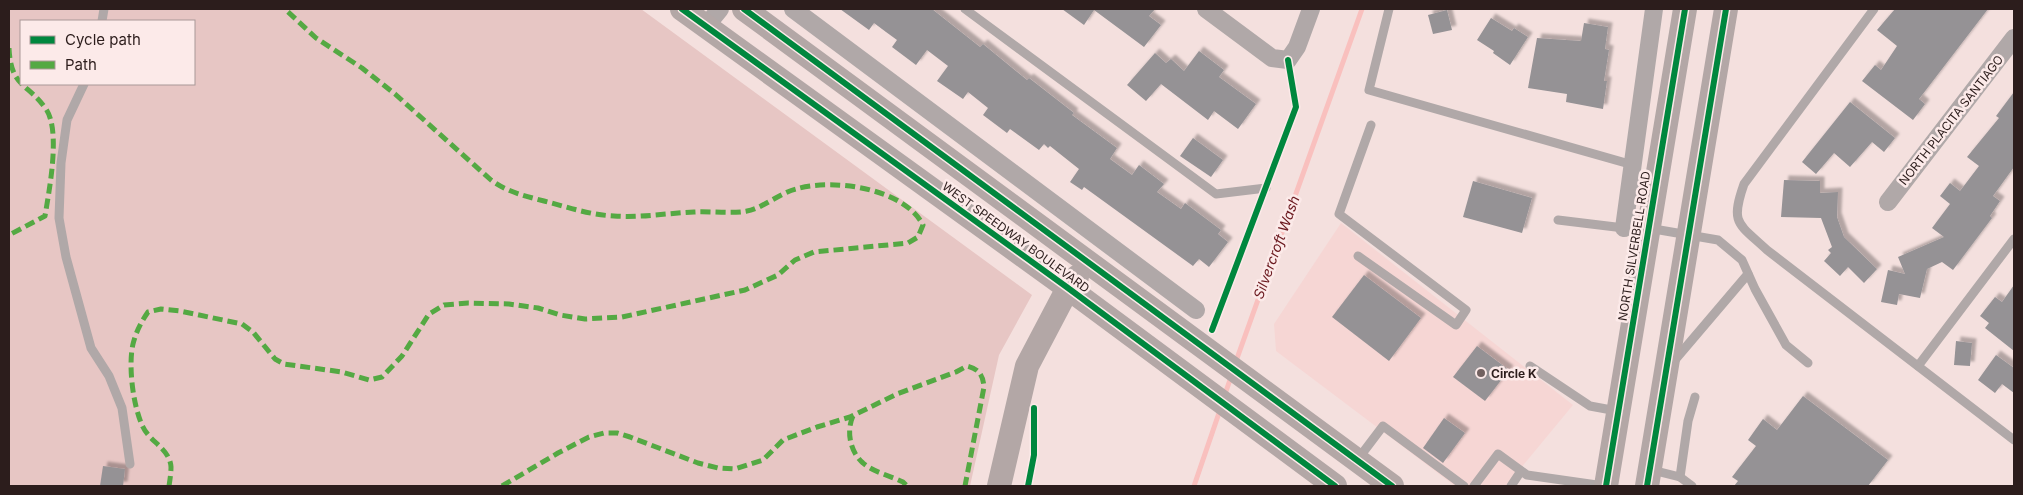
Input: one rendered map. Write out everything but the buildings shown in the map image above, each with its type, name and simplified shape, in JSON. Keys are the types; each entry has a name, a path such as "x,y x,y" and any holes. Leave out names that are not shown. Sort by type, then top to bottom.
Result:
{"main road":[{"name":"WEST SPEEDWAY BOULEVARD","path":"682,9 713,17 1068,288 1335,486"},
{"name":"WEST SPEEDWAY BOULEVARD","path":"744,9 1392,486"},
{"name":"NORTH SILVERBELL ROAD","path":"1605,486 1686,9"},
{"path":"1648,478 1726,9"},
{"path":"998,486 1028,366 1068,288 1088,261"},
{"path":"1340,486 1357,460"}],"street":[{"path":"794,9 1196,310"},
{"path":"1206,9 1272,58 1288,60 1297,47 1311,9"},
{"name":"NORTH SILVERBELL ROAD","path":"1624,228 1654,9"},
{"name":"NORTH PLACITA SANTIAGO","path":"1888,202 2014,38"},
{"path":"1088,261 1103,240"}],"lane":[{"path":"965,9 1216,194 1266,188"},
{"path":"1389,9 1369,90 1633,165"},
{"path":"1874,9 1744,184 1736,205 1737,216 1741,226 1766,250 2014,440"},
{"path":"84,85 68,120 61,163 59,218 71,276 91,348 109,376 122,408 130,464"},
{"path":"1358,256 1456,325 1466,310 1339,214 1371,125"},
{"path":"1558,220 1624,228 1648,228 1718,240 1742,260 1761,300 1786,345 1808,363"},
{"path":"1918,366 2014,239"},
{"path":"1667,369 1748,274"},
{"path":"1530,366 1590,406 1618,411"},
{"path":"1680,477 1688,421 1695,397"},
{"path":"1357,460 1383,426 1464,486"},
{"path":"1474,486 1498,454 1527,475 1605,486"},
{"path":"1511,486 1521,471"},
{"path":"1648,478 1680,477 1692,486"}],"shaded area":[{"path":"9,9 641,9 1032,295 999,355 970,486 9,486"},
{"path":"1341,223 1573,405 1506,486 1455,486 1276,351 1274,324"}],"waterway":[{"name":"Silvercroft Wash","path":"1235,364 1362,9"},
{"name":"Silvercroft Wash","path":"1224,397 1231,377"},
{"name":"Silvercroft Wash","path":"1194,486 1220,410"}],"marked path":[{"path":"169,486 170,461 164,450 150,437 143,427 139,419 132,386 131,363 133,344 139,327 148,312 161,309 180,311 242,324 253,332 275,359 284,364 342,372 369,380 382,377 402,356 429,314 444,305 468,303 509,304 538,308 560,315 585,319 622,317 745,290 778,275 795,260 814,252 908,243 918,237 923,225 914,212 900,202 884,194 847,186 811,186 796,189 752,210 741,212 694,212 634,216 587,212 516,193 503,188 491,180 395,94 362,68 316,38 285,9"},
{"path":"9,48 13,71 20,82"},
{"path":"9,235 45,216 53,161 53,131 50,119 46,109 39,100 23,85"},
{"path":"502,486 558,453 589,437 604,433 617,433 630,437 698,463 718,468 735,469 763,460 783,440 850,417 897,394 967,366 980,373 984,387 965,486"},
{"path":"853,416 850,428 850,441 855,453 863,463 872,469 903,482 907,486"}],"cycle path":[{"path":"682,9 1068,288 1335,486"},
{"path":"744,9 1392,486"},
{"path":"1606,486 1685,9"},
{"path":"1647,486 1726,9"},
{"path":"1212,330 1296,107 1288,60"},
{"path":"1028,486 1034,455 1034,408"}],"place":[{"name":"Circle K","path":"1481,373"}]}
